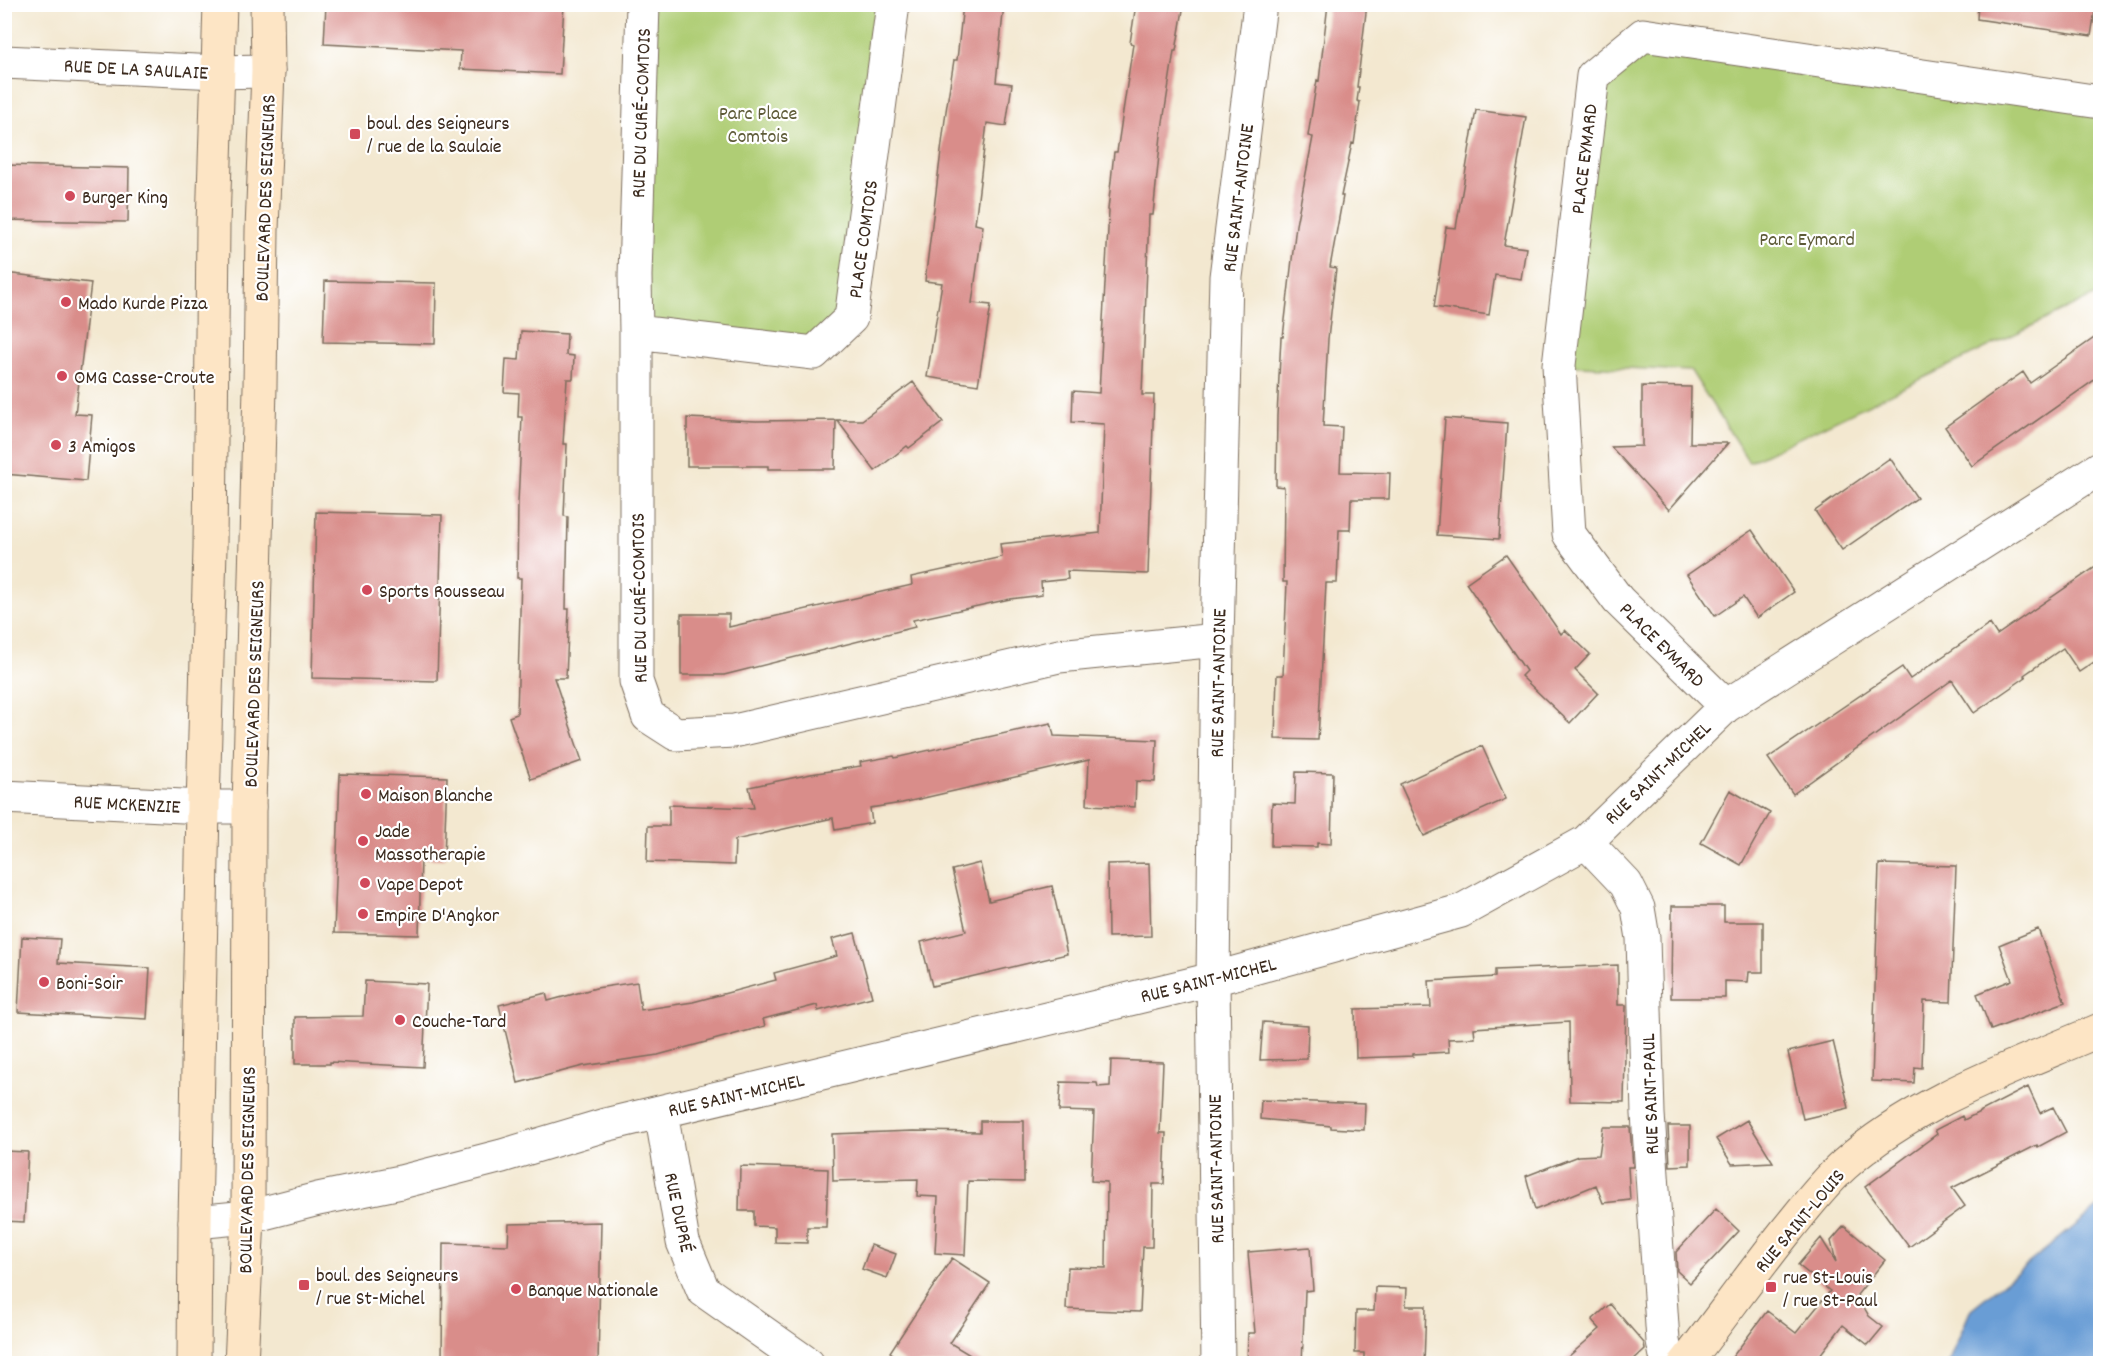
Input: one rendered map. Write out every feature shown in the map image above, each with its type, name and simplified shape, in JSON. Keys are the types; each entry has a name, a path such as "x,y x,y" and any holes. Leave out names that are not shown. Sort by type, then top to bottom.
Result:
{"main road":[{"path":"194,1364 203,807 210,548 213,225 220,4"},
{"name":"BOULEVARD DES SEIGNEURS","path":"241,1364 248,1217 249,807 260,410 262,230 268,71 267,4"},
{"name":"RUE SAINT-LOUIS","path":"1685,1364 1814,1196 1861,1151 1901,1122 1945,1098 2100,1030"}],"street":[{"name":"RUE DU CURÉ-COMTOIS","path":"643,4 634,276 636,681 648,716 676,734 734,731 1059,656 1217,640"},
{"name":"PLACE COMTOIS","path":"636,332 814,353 851,318 893,4"},
{"name":"RUE SAINT-ANTOINE","path":"1218,1364 1213,979 1217,640 1226,277 1260,4"},
{"name":"PLACE EYMARD","path":"1726,706 1618,600 1569,534 1559,365 1593,76 1643,35 2100,102"},
{"name":"RUE DE LA SAULAIE","path":"4,62 219,72 268,71"},
{"name":"RUE SAINT-MICHEL","path":"195,1222 248,1217 318,1199 412,1180 605,1125 1213,979 1461,911 1586,842 1726,706 2100,468"},
{"name":"RUE MCKENZIE","path":"4,797 203,807 249,807"},
{"name":"RUE SAINT-PAUL","path":"1586,842 1626,884 1638,908 1643,938 1648,1114 1663,1329 1666,1356 1672,1364"},
{"name":"RUE DUPRÉ","path":"661,1112 683,1242 703,1290 808,1364"}],"green space":[{"name":"Parc Place Comtois","path":"643,5 893,5 851,318 814,353 636,332"},
{"name":"Parc Eymard","path":"1643,35 2100,102 2100,293 1749,462 1691,371 1559,365 1593,76"}],"water":[{"path":"2100,1206 2100,1363 1948,1363 1971,1309"}],"building":[{"path":"326,4 564,4 560,74 460,69 461,51 324,44"},
{"path":"963,4 1004,4 996,82 1012,84 1006,126 987,123 975,224 983,226 972,303 991,305 978,385 927,377 942,283 925,281 946,111 954,60 957,60"},
{"path":"1136,4 1184,4 1161,135 1153,215 1149,215 1142,395 1154,395 1148,574 1067,571 1068,579 1041,582 1042,595 1010,599 913,620 915,627 724,675 681,675 681,614 729,614 729,627 912,585 911,577 1002,557 1000,544 1100,533 1104,424 1072,422 1073,391 1099,393 1108,210 1114,152 1117,152 1133,44 1130,43"},
{"path":"1328,4 1367,4 1357,87 1359,87 1357,101 1360,102 1354,144 1352,143 1341,196 1343,196 1330,267 1336,268 1328,339 1323,426 1342,427 1340,472 1390,473 1389,499 1351,499 1350,530 1339,530 1337,583 1326,583 1318,740 1275,739 1277,675 1283,675 1287,582 1283,582 1284,487 1276,486 1281,337 1283,337 1296,225 1313,137 1308,136 1317,80 1319,81"},
{"path":"1978,4 2096,4 2091,36 1977,19"},
{"path":"1476,110 1526,117 1504,245 1526,248 1521,279 1495,275 1489,315 1434,307 1446,227 1456,228"},
{"path":"4,165 129,168 128,222 4,220"},
{"path":"4,273 91,283 75,414 92,415 86,481 4,474"},
{"path":"325,281 436,283 435,344 323,342"},
{"path":"521,331 567,334 566,355 574,356 573,379 567,379 563,444 567,444 564,516 568,517 566,609 569,609 566,678 554,678 582,761 531,779 509,717 517,714 521,578 517,578 518,503 522,417 518,417 519,393 504,392 506,359 519,360"},
{"path":"2100,334 2100,376 1972,466 1945,427 2023,372 2030,383"},
{"path":"913,382 943,422 875,471 837,420 862,420"},
{"path":"1642,386 1691,387 1690,443 1728,443 1669,510 1611,447 1642,446"},
{"path":"687,418 756,421 836,420 835,469 687,466"},
{"path":"1445,418 1507,423 1499,539 1437,535"},
{"path":"1890,458 1917,498 1842,550 1815,511"},
{"path":"316,512 442,515 437,681 312,678"},
{"path":"1752,530 1794,592 1757,618 1743,597 1715,616 1687,575"},
{"path":"1506,555 1561,634 1565,630 1590,654 1575,670 1598,693 1570,723 1521,676 1526,671 1466,583"},
{"path":"2100,564 2100,658 2079,672 2063,648 1974,713 1952,680 1793,794 1768,758 1902,667 1910,679 1990,624 1997,635"},
{"path":"1051,723 1054,736 1157,740 1155,782 1136,781 1135,807 1087,805 1089,760 902,803 870,808 872,823 835,830 833,818 735,840 734,865 647,862 648,826 669,826 669,805 754,808 749,787 861,766 860,762 894,756 895,758"},
{"path":"1482,746 1506,799 1424,836 1400,784"},
{"path":"1296,772 1333,773 1331,844 1317,843 1317,847 1271,846 1272,803 1295,804"},
{"path":"340,774 447,777 444,859 421,858 419,935 334,933"},
{"path":"1730,790 1770,813 1741,865 1701,843"},
{"path":"980,863 989,901 1052,886 1067,954 932,986 921,942 966,931 952,870"},
{"path":"1149,863 1151,936 1108,937 1107,864"},
{"path":"1879,864 1956,866 1951,1002 1924,1001 1922,1068 1915,1067 1914,1083 1872,1081"},
{"path":"1672,906 1724,906 1724,922 1763,922 1763,972 1749,972 1748,982 1725,981 1725,998 1671,998"},
{"path":"2038,929 2065,1002 1991,1030 1977,994 2012,980 1999,945"},
{"path":"855,933 872,997 818,1011 817,1005 763,1019 765,1026 658,1055 583,1066 518,1083 499,1005 546,993 548,1001 596,988 637,982 641,1010 693,1002 776,980 774,973 837,956 832,939"},
{"path":"22,937 60,939 58,963 150,968 147,1019 18,1012"},
{"path":"1618,965 1618,1005 1626,1005 1624,1102 1570,1101 1569,1022 1474,1028 1475,1038 1448,1039 1449,1052 1356,1058 1355,1009 1431,1007 1429,981 1495,977 1495,970"},
{"path":"365,981 427,984 423,1067 330,1062 330,1064 295,1064 295,1017 363,1016"},
{"path":"1263,1022 1308,1025 1307,1059 1260,1060"},
{"path":"1833,1041 1849,1108 1803,1119 1788,1052"},
{"path":"1111,1060 1163,1062 1160,1133 1166,1133 1164,1184 1153,1184 1152,1247 1143,1247 1140,1312 1066,1309 1068,1267 1106,1268 1107,1182 1091,1181 1094,1112 1059,1111 1061,1082 1097,1083 1098,1087 1110,1086"},
{"path":"2028,1087 2040,1113 2053,1107 2066,1132 1952,1188 1965,1206 1909,1247 1865,1187 1937,1134 1935,1130 1962,1116 1964,1120"},
{"path":"1261,1100 1365,1104 1364,1130 1260,1119"},
{"path":"1747,1120 1773,1162 1732,1164 1716,1139"},
{"path":"980,1121 1024,1121 1024,1182 968,1181 965,1255 935,1253 938,1197 917,1196 918,1179 833,1181 832,1134 913,1131 980,1132"},
{"path":"1668,1126 1690,1126 1690,1165 1670,1166"},
{"path":"1603,1127 1630,1127 1633,1167 1628,1167 1630,1200 1603,1203 1596,1185 1535,1210 1526,1176 1578,1156 1599,1155"},
{"path":"4,1151 28,1152 24,1222 4,1221"},
{"path":"740,1166 828,1169 826,1227 807,1227 807,1243 775,1242 775,1227 754,1226 754,1211 739,1211"},
{"path":"1716,1209 1739,1231 1690,1283 1677,1271 1676,1252"},
{"path":"601,1222 598,1364 442,1364 443,1243 508,1245 509,1224"},
{"path":"1844,1226 1885,1260 1857,1295 1869,1316 1883,1327 1868,1345 1843,1325 1813,1364 1727,1364 1767,1311 1796,1333 1830,1291 1798,1265 1821,1238 1836,1262 1831,1241"},
{"path":"871,1245 896,1254 887,1278 862,1269"},
{"path":"1310,1247 1313,1290 1305,1291 1302,1364 1247,1364 1248,1333 1255,1333 1248,1252"},
{"path":"952,1258 990,1283 950,1343 985,1364 907,1364 890,1352"},
{"path":"1375,1287 1407,1288 1406,1306 1426,1306 1424,1364 1364,1364 1364,1353 1355,1353 1356,1311 1374,1311"},
{"path":"1610,1304 1644,1343 1645,1349 1629,1364 1560,1364 1600,1329 1592,1320"}],"place":[{"name":"boul. des Seigneurs / rue de la Saulaie","path":"355,134"},
{"name":"Burger King","path":"70,196"},
{"name":"Mado Kurde Pizza","path":"66,302"},
{"name":"OMG Casse-Croute","path":"62,376"},
{"name":"3 Amigos","path":"56,445"},
{"name":"Sports Rousseau","path":"367,590"},
{"name":"Maison Blanche","path":"366,794"},
{"name":"Jade Massotherapie","path":"363,841"},
{"name":"Vape Depot","path":"365,883"},
{"name":"Empire D'Angkor","path":"363,914"},
{"name":"Boni-Soir","path":"44,982"},
{"name":"Couche-Tard","path":"400,1020"},
{"name":"boul. des Seigneurs / rue St-Michel","path":"304,1285"},
{"name":"rue St-Louis / rue St-Paul","path":"1771,1287"},
{"name":"Banque Nationale","path":"516,1289"}]}
